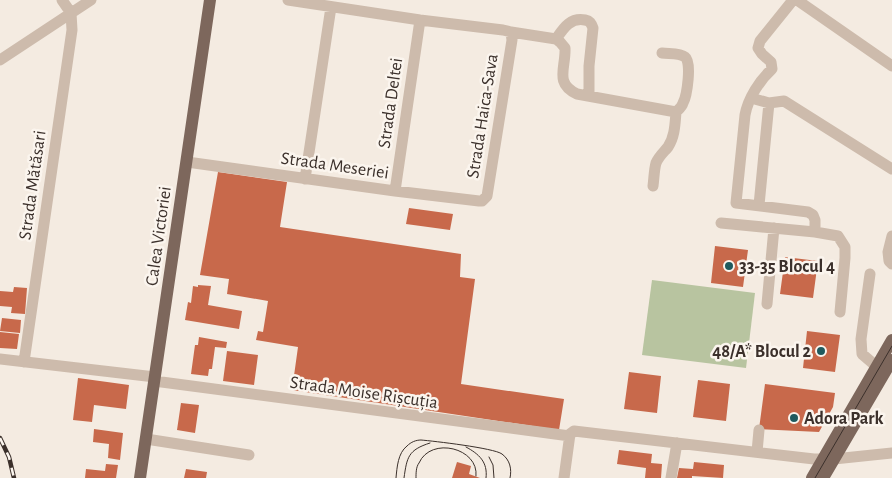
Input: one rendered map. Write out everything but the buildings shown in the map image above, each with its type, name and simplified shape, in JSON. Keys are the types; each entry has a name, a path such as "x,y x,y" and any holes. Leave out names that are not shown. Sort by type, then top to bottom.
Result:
{"main road":[{"name":"Calea Victoriei","path":"140,478 210,0"},
{"path":"823,478 828,459 876,366 892,340"},
{"path":"812,478 828,459 892,360"}],"street":[{"path":"62,0 71,13"},
{"path":"0,60 91,0"},
{"path":"288,0 420,20 503,30 556,40 565,48 562,78 566,88 577,94 676,112"},
{"path":"736,203 746,105 762,80 772,69 771,62 758,48 760,41 795,0 892,66"},
{"path":"305,179 331,7"},
{"name":"Strada Mătăsari","path":"24,362 72,30 71,13"},
{"name":"Strada Deltei","path":"395,191 420,20"},
{"path":"556,40 572,21 586,20 592,24 589,96"},
{"name":"Strada Haica-Sava","path":"479,201 482,201 487,196 512,40 511,32"},
{"path":"654,186 657,161 672,138 676,112 683,105 685,99 689,68 686,58 679,55 662,53"},
{"path":"751,98 769,103 784,101 892,169"},
{"path":"759,205 769,103"},
{"name":"Strada Meseriei","path":"186,162 479,201"},
{"path":"724,202 808,212 813,215 815,220 815,232"},
{"path":"720,222 838,236 845,247 840,312"},
{"path":"767,304 774,228"},
{"path":"892,236 888,252 889,261 892,264"},
{"path":"870,274 861,350 862,354 876,366"},
{"name":"Strada Moise Rișcuția","path":"0,359 571,434 577,430 828,459 892,452"},
{"path":"757,452 759,430"},
{"path":"564,478 571,434"},
{"path":"146,439 249,455"},
{"path":"671,478 677,443"}],"green space":[{"path":"652,280 755,293 746,368 642,355"}],"tram line":[{"path":"815,478 892,346"},
{"path":"396,478 398,461 402,452 410,443 421,440 488,449 502,454 509,462 510,478"},
{"path":"404,478 410,455 417,448 430,443"},
{"path":"466,447 482,459 486,467 486,478"},
{"path":"416,478 417,466 425,455 433,450 443,448 462,452 470,458 475,466 476,476"},
{"path":"489,457 493,465 494,478"}],"railway":[{"path":"0,438 9,457 14,478"}],"place":[{"name":"33-35 Blocul 4","path":"729,266"},
{"name":"48/A* Blocul 2","path":"821,351"},
{"name":"Adora Park","path":"794,418"}]}
